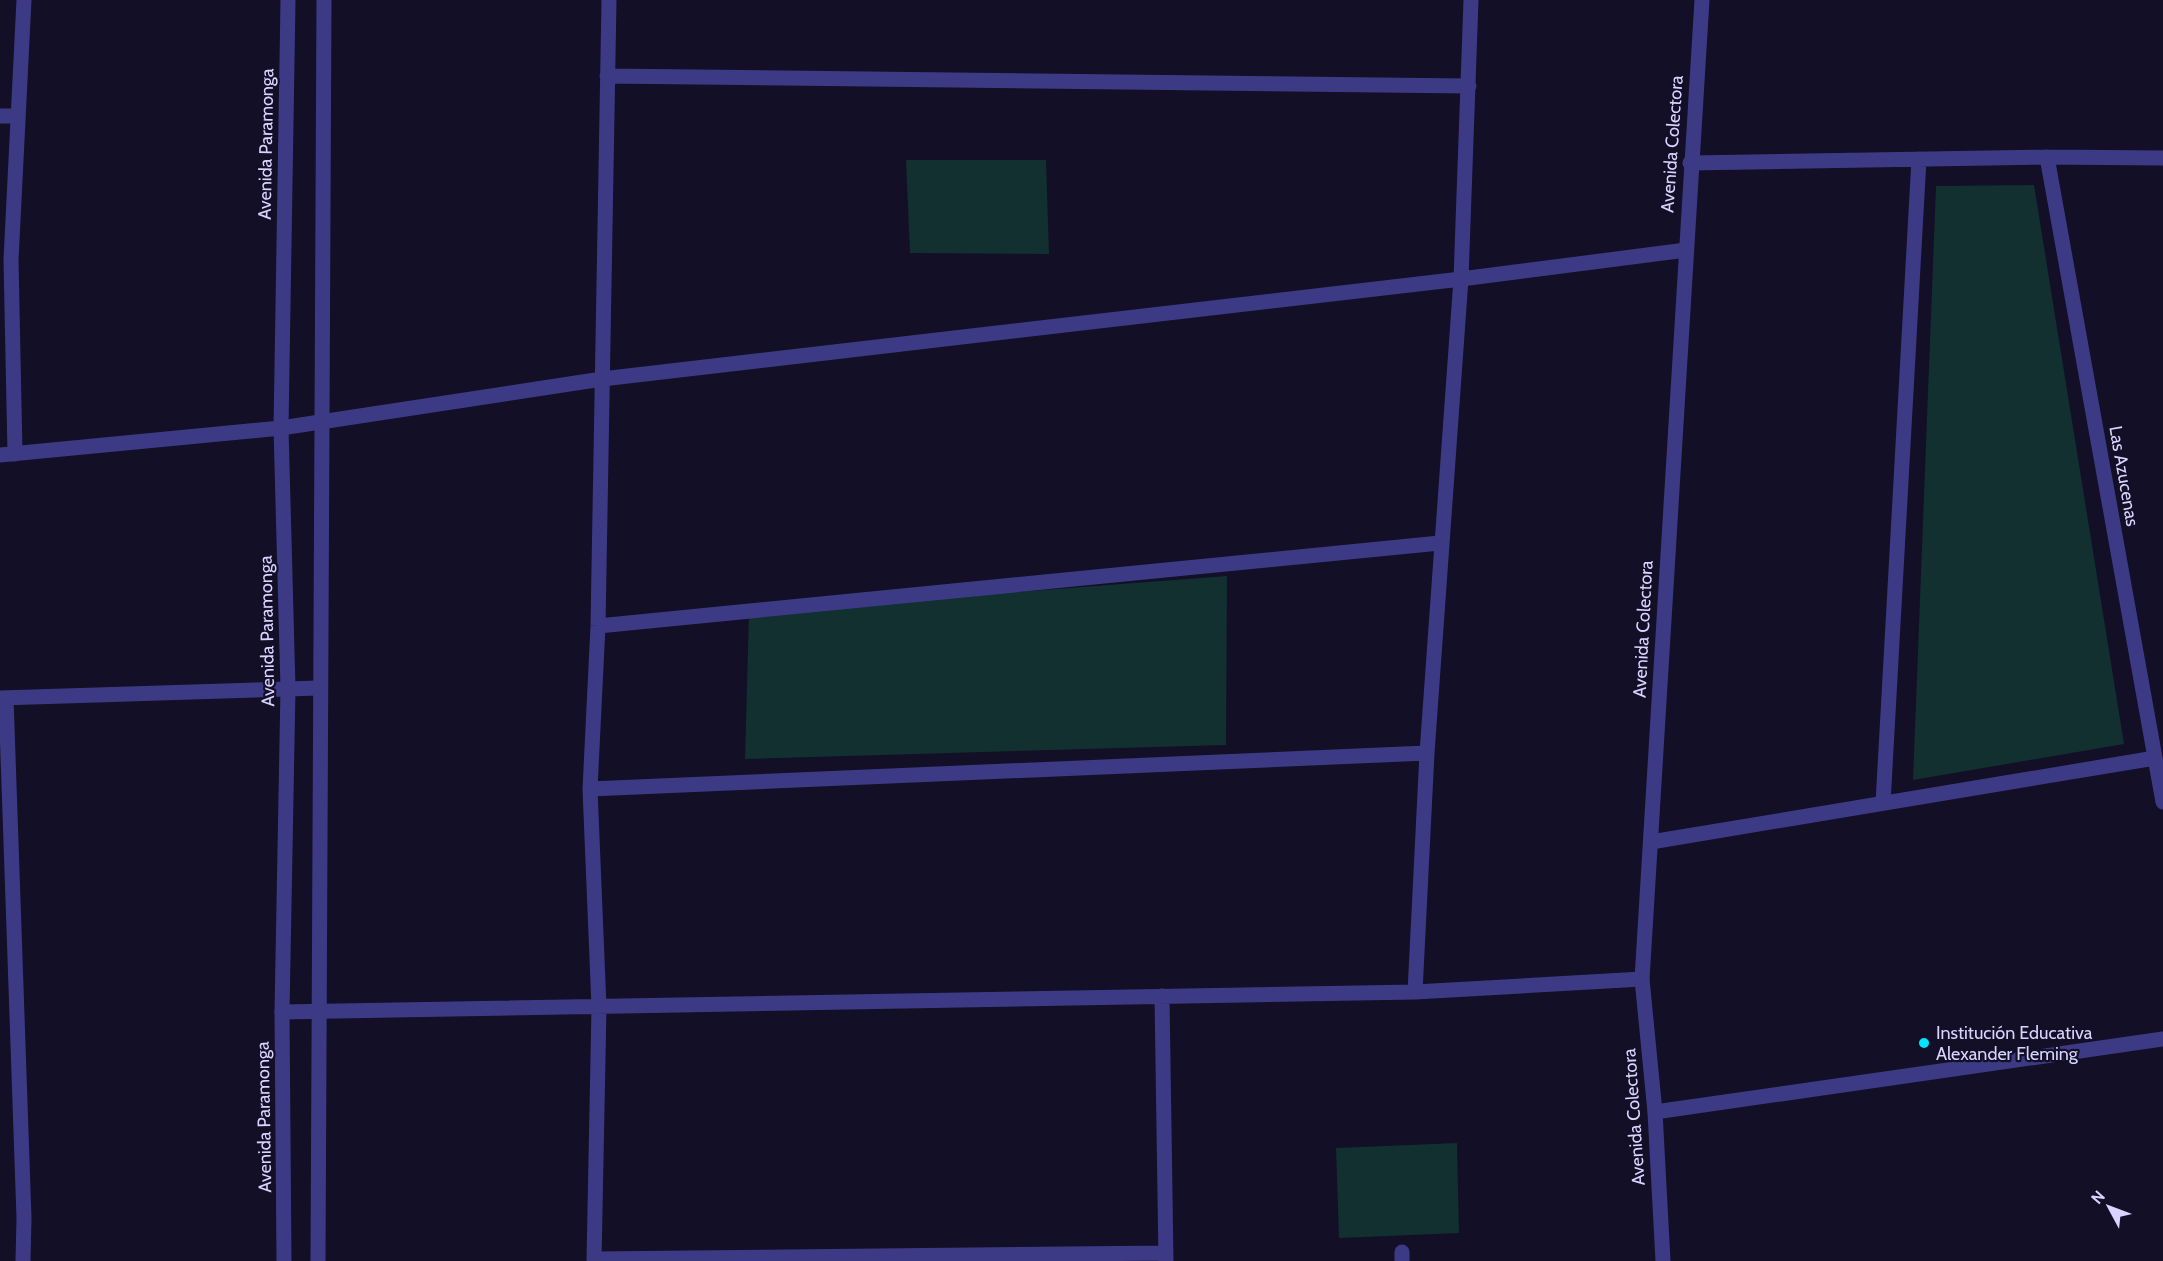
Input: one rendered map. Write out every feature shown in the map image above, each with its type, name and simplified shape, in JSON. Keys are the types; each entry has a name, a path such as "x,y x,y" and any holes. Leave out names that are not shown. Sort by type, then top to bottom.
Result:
{"street":[{"path":"24,0 18,116 5,260 8,454 281,428 602,379 1461,279 1686,250"},
{"name":"Avenida Paramonga","path":"284,1261 282,1012 288,688 281,428 288,0"},
{"path":"318,1261 317,1011 324,0"},
{"path":"609,0 598,626 590,789 599,1007 594,1260 1166,1257 1162,996"},
{"path":"1414,992 1426,753 1461,279 1471,0"},
{"name":"Avenida Colectora","path":"1663,1261 1654,1112 1642,979 1690,163 1702,0"},
{"path":"607,76 1469,86"},
{"path":"0,116 18,116"},
{"path":"1690,163 2046,157 2163,158"},
{"name":"Las Azucenas","path":"2046,157 2163,802"},
{"path":"1883,802 1919,159"},
{"path":"598,626 1440,543"},
{"path":"23,1261 24,1218 3,698 319,688"},
{"path":"590,789 1426,753"},
{"path":"1651,842 2155,758"},
{"path":"282,1012 1414,992 1642,979"},
{"path":"1654,1112 2163,1039"}],"green space":[{"path":"906,160 1046,160 1049,254 910,253"},
{"path":"2034,185 2124,744 1913,780 1936,186"},
{"path":"1227,576 1226,745 745,759 749,612"},
{"path":"1457,1143 1459,1233 1339,1238 1336,1148"}],"place":[{"name":"Institución Educativa Alexander Fleming","path":"1924,1043"}]}
